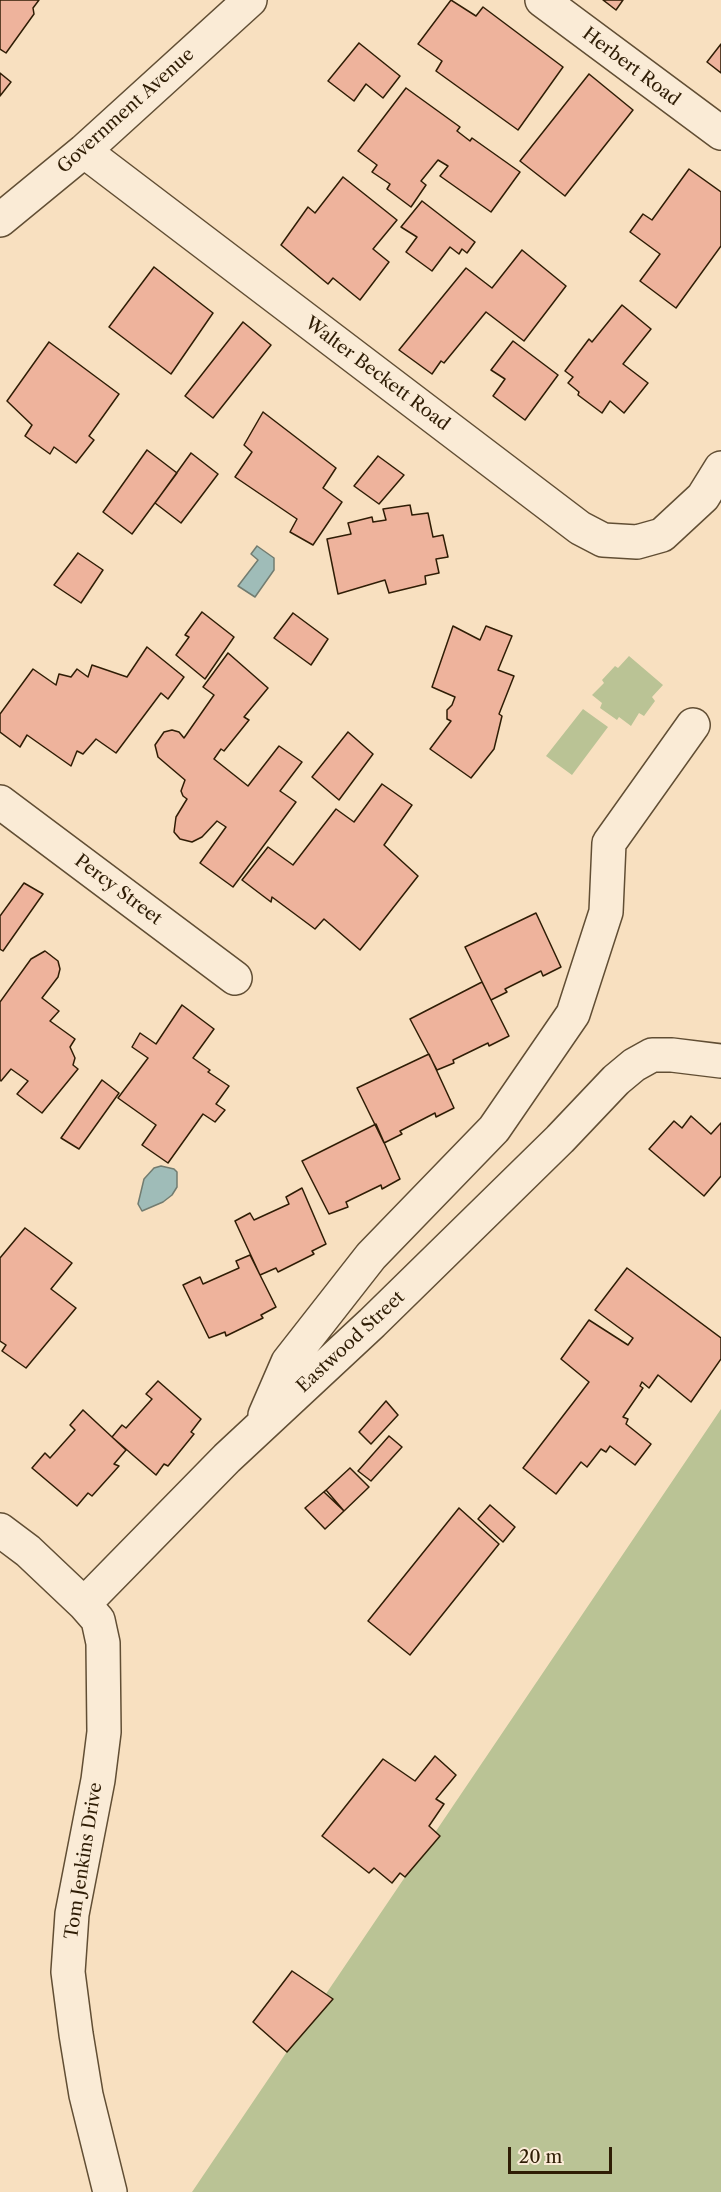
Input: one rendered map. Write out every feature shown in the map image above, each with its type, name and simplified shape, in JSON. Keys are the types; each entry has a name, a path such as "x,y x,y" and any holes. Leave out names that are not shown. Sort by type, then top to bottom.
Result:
{"street":[{"name":"Government Avenue","path":"0,220 84,151 249,0"},
{"name":"Herbert Road","path":"542,0 721,133"},
{"name":"Walter Beckett Road","path":"84,151 580,528 603,540 636,542 662,535 702,497 721,468"},
{"path":"260,1428 288,1362 370,1256 494,1129 573,1014 606,912 609,843 693,725"},
{"name":"Percy Street","path":"0,802 235,978"},
{"name":"Eastwood Street","path":"84,1604 260,1428 372,1323 560,1138 616,1080 634,1065 652,1055 672,1054 721,1060"},
{"path":"0,1530 28,1551 84,1604"},
{"name":"Tom Jenkins Drive","path":"84,1604 98,1620 103,1643 104,1732 98,1780 72,1914 68,1972 86,2095 110,2192"}],"green space":[{"path":"629,656 663,685 652,697 655,701 644,716 639,713 631,726 619,717 617,720 600,708 602,703 592,695 604,683 602,680 615,666 618,668"},
{"path":"583,709 608,727 572,775 546,756"},
{"path":"721,1409 721,2192 192,2192 405,1877"}],"water":[{"path":"257,546 274,558 274,570 255,597 238,586 258,560 251,554"},
{"path":"161,1166 177,1172 177,1187 172,1195 163,1202 142,1211 138,1204 144,1179 154,1168"}],"building":[{"path":"0,0 39,0 33,8 34,14 6,53 0,49"},
{"path":"451,0 476,16 483,7 563,67 518,130 436,71 442,61 418,44"},
{"path":"603,0 623,0 616,10"},
{"path":"359,43 400,76 383,98 366,84 354,101 328,81"},
{"path":"721,44 721,73 707,62"},
{"path":"0,73 11,82 0,96"},
{"path":"589,74 633,110 565,196 520,161"},
{"path":"406,88 460,127 457,131 470,141 472,138 520,172 491,212 440,176 448,166 438,160 421,181 426,185 411,207 387,189 390,184 372,172 377,165 358,151"},
{"path":"689,169 721,192 721,246 676,308 640,281 660,254 630,232 643,214 652,220"},
{"path":"343,177 397,220 373,249 389,262 360,300 333,278 328,284 281,245 308,207 315,213"},
{"path":"422,201 475,242 467,253 462,249 459,254 450,247 432,271 406,252 417,237 401,227"},
{"path":"522,250 566,286 524,341 486,312 444,363 441,361 432,374 399,350 466,268 492,288"},
{"path":"154,267 213,313 171,374 109,327"},
{"path":"622,305 651,329 623,364 648,383 624,413 610,401 602,413 578,395 579,392 568,383 573,377 565,371 589,339 592,342"},
{"path":"243,322 271,345 213,418 185,396"},
{"path":"513,341 558,375 525,420 493,396 505,379 491,370"},
{"path":"49,342 119,394 89,436 94,440 76,463 54,447 50,454 25,436 32,425 7,401"},
{"path":"263,412 336,468 323,488 342,502 313,545 290,532 297,519 235,477 252,452 244,445"},
{"path":"147,450 177,473 132,534 103,512"},
{"path":"191,453 218,474 181,523 155,503"},
{"path":"378,456 404,475 379,504 354,486"},
{"path":"410,505 412,515 428,513 433,537 443,535 448,557 436,559 439,573 425,576 426,584 389,593 385,580 338,594 327,539 351,534 348,523 372,517 373,522 386,520 383,509"},
{"path":"78,553 103,570 81,603 54,585"},
{"path":"202,612 234,637 205,679 176,655 189,637 185,635"},
{"path":"293,613 328,639 311,665 274,638"},
{"path":"453,626 480,640 486,626 512,636 498,670 514,676 499,714 502,716 494,749 471,778 430,749 451,721 447,719 447,710 455,697 432,687"},
{"path":"147,647 184,677 168,699 161,693 116,753 96,739 83,754 77,751 71,766 27,735 20,747 0,732 0,714 33,669 56,685 59,674 71,677 77,669 88,677 92,665 127,677"},
{"path":"228,653 268,688 244,717 249,720 224,751 221,749 214,759 248,786 279,746 302,762 280,791 296,802 233,887 200,863 226,827 217,821 202,837 192,842 180,839 174,832 176,817 187,799 181,791 185,780 158,757 155,745 164,732 172,730 179,732 184,738 214,695 203,687"},
{"path":"348,732 373,754 339,800 312,777"},
{"path":"382,784 412,805 384,845 418,876 360,950 324,919 315,929 272,897 271,902 242,880 268,847 293,865 336,809 354,822"},
{"path":"24,883 43,894 3,951 0,949 0,916"},
{"path":"536,913 561,967 543,976 541,971 505,989 507,992 491,1000 465,947"},
{"path":"45,951 58,961 60,969 58,977 42,998 59,1011 50,1021 75,1039 70,1047 75,1058 73,1065 78,1069 42,1113 17,1094 28,1081 11,1069 0,1080 0,1002 31,959"},
{"path":"482,982 509,1036 489,1046 488,1043 437,1070 410,1019"},
{"path":"182,1005 214,1029 193,1058 210,1070 208,1072 229,1086 216,1104 225,1110 215,1122 203,1114 168,1163 142,1145 156,1125 118,1098 148,1058 132,1047 140,1033 156,1044"},
{"path":"429,1054 454,1108 436,1117 435,1113 400,1131 402,1134 384,1143 357,1088"},
{"path":"102,1080 119,1093 79,1149 61,1138"},
{"path":"691,1116 711,1134 721,1123 721,1176 704,1196 649,1149 674,1121 682,1128"},
{"path":"376,1124 400,1179 382,1189 381,1185 346,1202 348,1207 329,1214 302,1161"},
{"path":"302,1188 326,1244 312,1251 314,1254 278,1272 276,1268 260,1275 235,1221 250,1213 254,1220 289,1204 286,1197"},
{"path":"25,1228 72,1263 51,1289 76,1308 26,1368 2,1351 6,1345 0,1341 0,1258"},
{"path":"250,1255 276,1307 261,1315 263,1318 226,1336 225,1332 209,1338 183,1285 200,1277 203,1284 239,1268 236,1261"},
{"path":"627,1268 721,1338 721,1359 691,1402 658,1375 649,1388 642,1382 640,1386 643,1388 623,1417 628,1419 626,1424 651,1444 635,1465 610,1446 606,1452 601,1449 587,1467 581,1462 556,1494 523,1468 589,1382 561,1359 589,1320 628,1345 633,1338 595,1310"},
{"path":"158,1381 201,1419 191,1432 194,1434 168,1466 164,1464 156,1475 112,1437 122,1425 126,1428 152,1399 146,1394"},
{"path":"386,1401 398,1415 371,1444 359,1432"},
{"path":"83,1410 126,1450 114,1464 119,1466 92,1496 88,1493 77,1506 32,1468 45,1453 50,1458 75,1430 70,1425"},
{"path":"389,1436 402,1447 371,1481 358,1471"},
{"path":"350,1468 369,1487 344,1511 324,1492"},
{"path":"326,1490 344,1511 325,1529 305,1508"},
{"path":"490,1505 515,1527 503,1542 478,1519"},
{"path":"459,1508 499,1544 410,1655 368,1621"},
{"path":"435,1756 456,1775 436,1799 444,1804 429,1826 440,1836 405,1877 400,1873 392,1883 374,1868 369,1873 322,1836 383,1759 415,1781"},
{"path":"292,1971 333,1999 287,2052 253,2022"}]}
